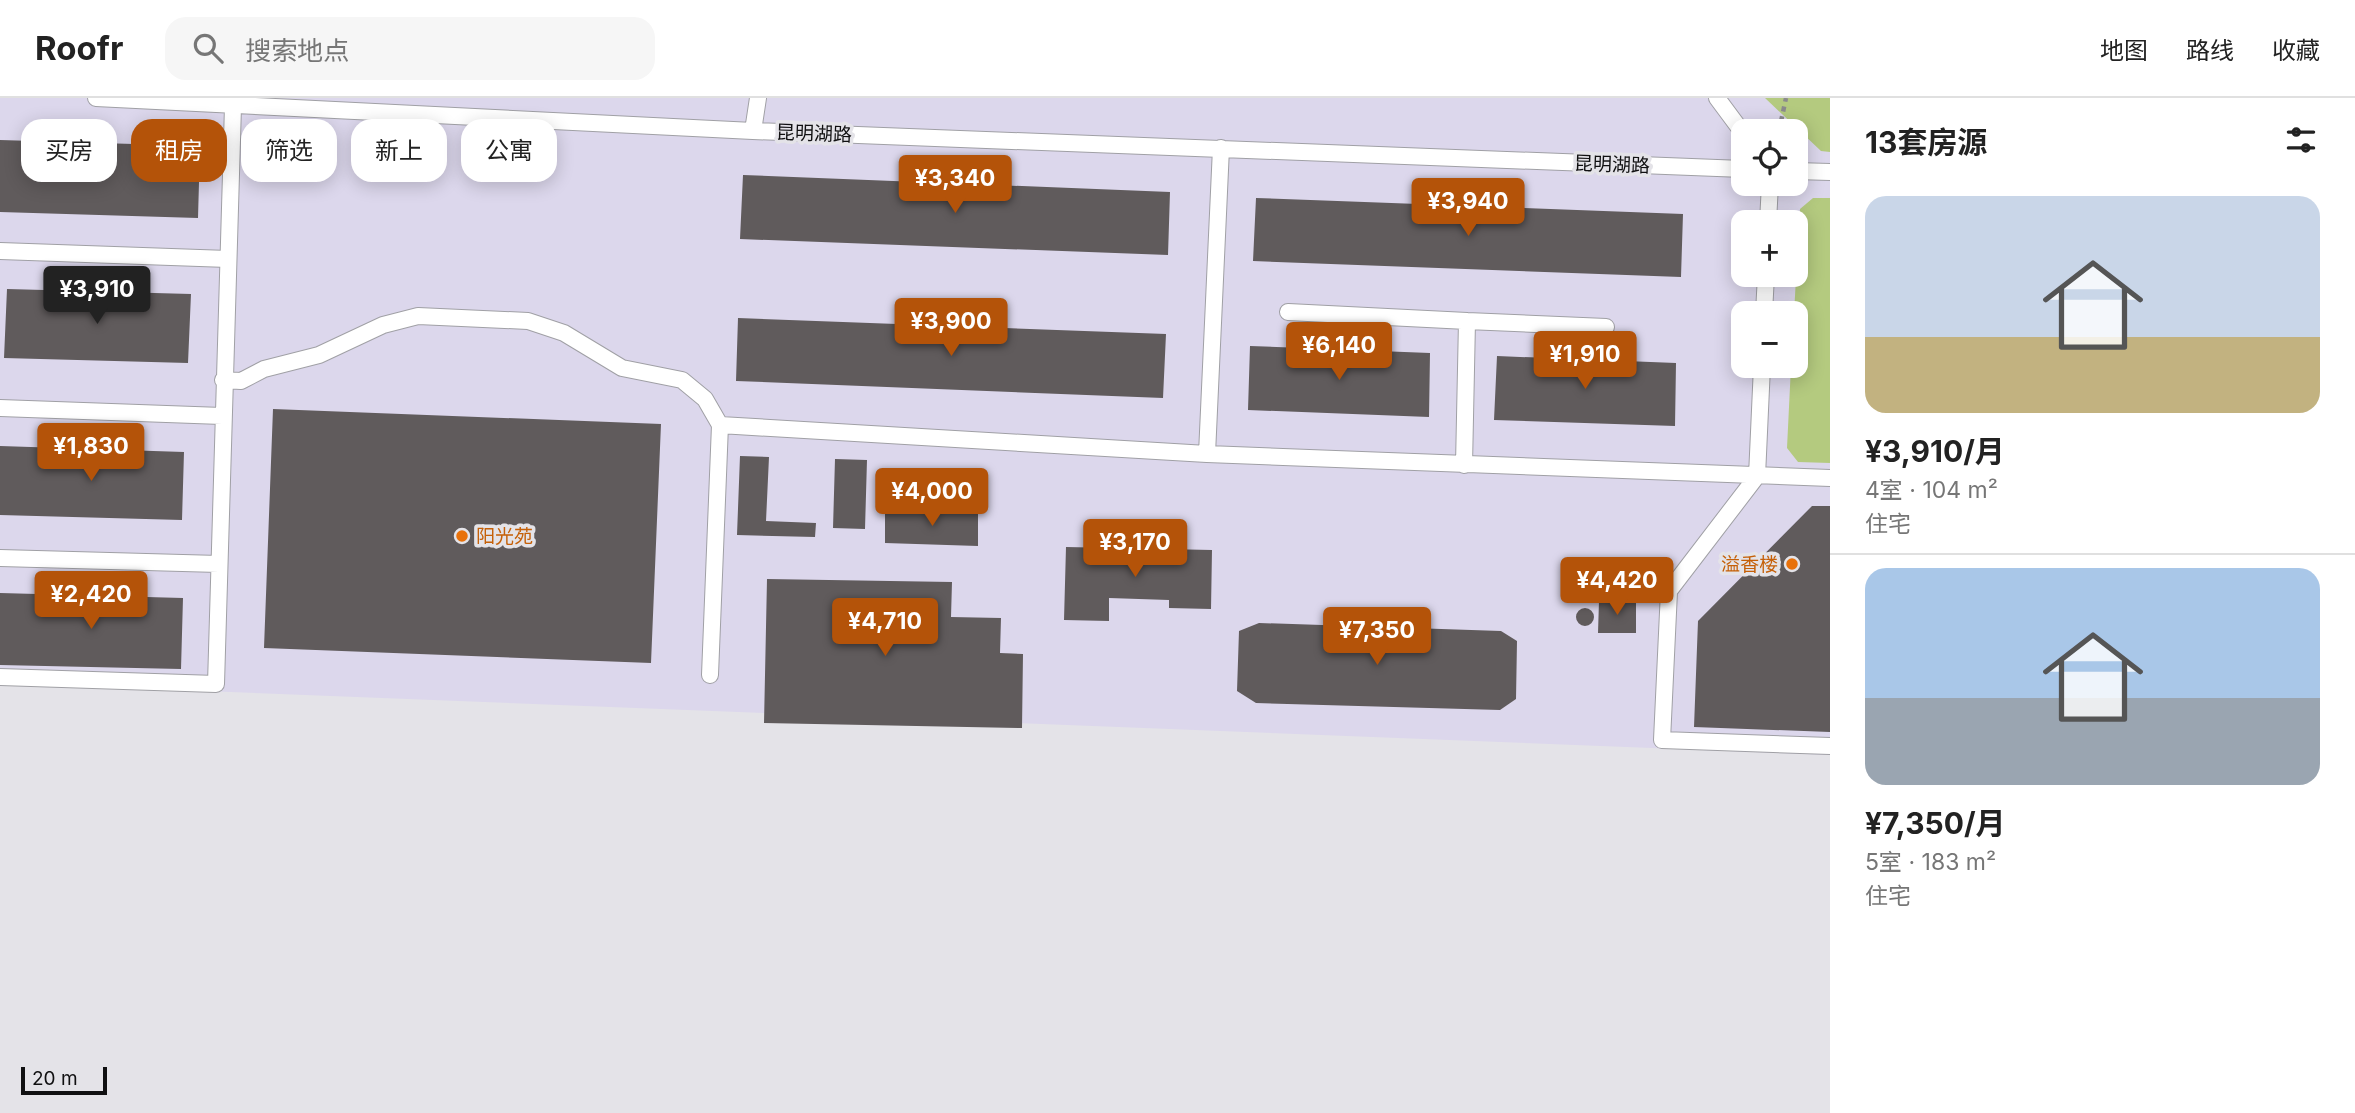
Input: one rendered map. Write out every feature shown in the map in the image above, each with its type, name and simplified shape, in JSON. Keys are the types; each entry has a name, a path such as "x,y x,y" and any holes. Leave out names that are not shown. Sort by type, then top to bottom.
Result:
{"lane":[{"name":"昆明湖路","path":"96,98 753,131 1731,169"},
{"path":"753,131 758,98"},
{"path":"1717,98 1733,119"},
{"path":"0,677 216,684 233,106"},
{"path":"1207,454 1221,148"},
{"path":"1808,171 1830,172"},
{"path":"0,251 228,259"},
{"path":"1288,312 1606,327"},
{"path":"223,380 241,380 264,369 319,355 383,325 418,316 528,321 564,333 622,368 682,380 705,398 720,425 710,675"},
{"path":"1464,465 1467,321"},
{"path":"1761,378 1757,476 1669,591 1662,740 1830,746"},
{"path":"0,408 222,416"},
{"path":"720,425 1207,454 1830,478"},
{"path":"0,558 219,564"}],"path":[{"path":"1782,119 1786,98"}],"shaded area":[{"path":"0,98 1830,98 1830,755 0,683"}],"green space":[{"path":"1765,98 1830,98 1830,152 1821,151 1808,139 1808,119 1787,119"},
{"path":"1813,198 1830,198 1830,463 1798,462 1787,448 1790,378 1808,378 1808,301 1795,301 1796,287 1808,287 1808,210 1800,209"}],"building":[{"path":"0,140 21,141 21,182 117,182 117,144 131,144 131,182 199,182 198,218 0,212"},
{"path":"743,175 1170,192 1168,255 740,239"},
{"path":"1256,198 1683,214 1681,277 1253,261"},
{"path":"7,289 191,294 188,363 4,358"},
{"path":"738,318 1166,334 1163,398 736,381"},
{"path":"1250,346 1430,353 1429,417 1248,410"},
{"path":"1497,356 1676,363 1675,426 1494,420"},
{"name":"阳光苑","path":"273,409 661,424 651,663 264,648"},
{"path":"0,446 184,452 182,520 0,515"},
{"path":"740,456 769,457 766,521 816,523 815,537 737,535"},
{"path":"835,459 867,460 865,529 833,528"},
{"name":"溢香楼","path":"1812,506 1830,506 1830,732 1694,727 1698,621"},
{"path":"885,511 978,514 978,546 885,543"},
{"path":"1066,547 1212,550 1211,609 1169,608 1169,600 1109,598 1109,621 1064,620"},
{"path":"767,579 952,582 951,617 1001,618 1000,653 1023,654 1022,728 764,723"},
{"path":"0,593 183,598 181,669 0,665"},
{"path":"1599,601 1636,602 1636,633 1598,633"},
{"path":"1585,608 1591,611 1594,617 1591,623 1585,626 1579,623 1576,617 1579,611"},
{"path":"1259,623 1501,631 1517,641 1516,699 1500,710 1256,703 1237,691 1239,631"}],"place":[{"name":"阳光苑","path":"462,536"},
{"name":"溢香楼","path":"1792,564"}]}
